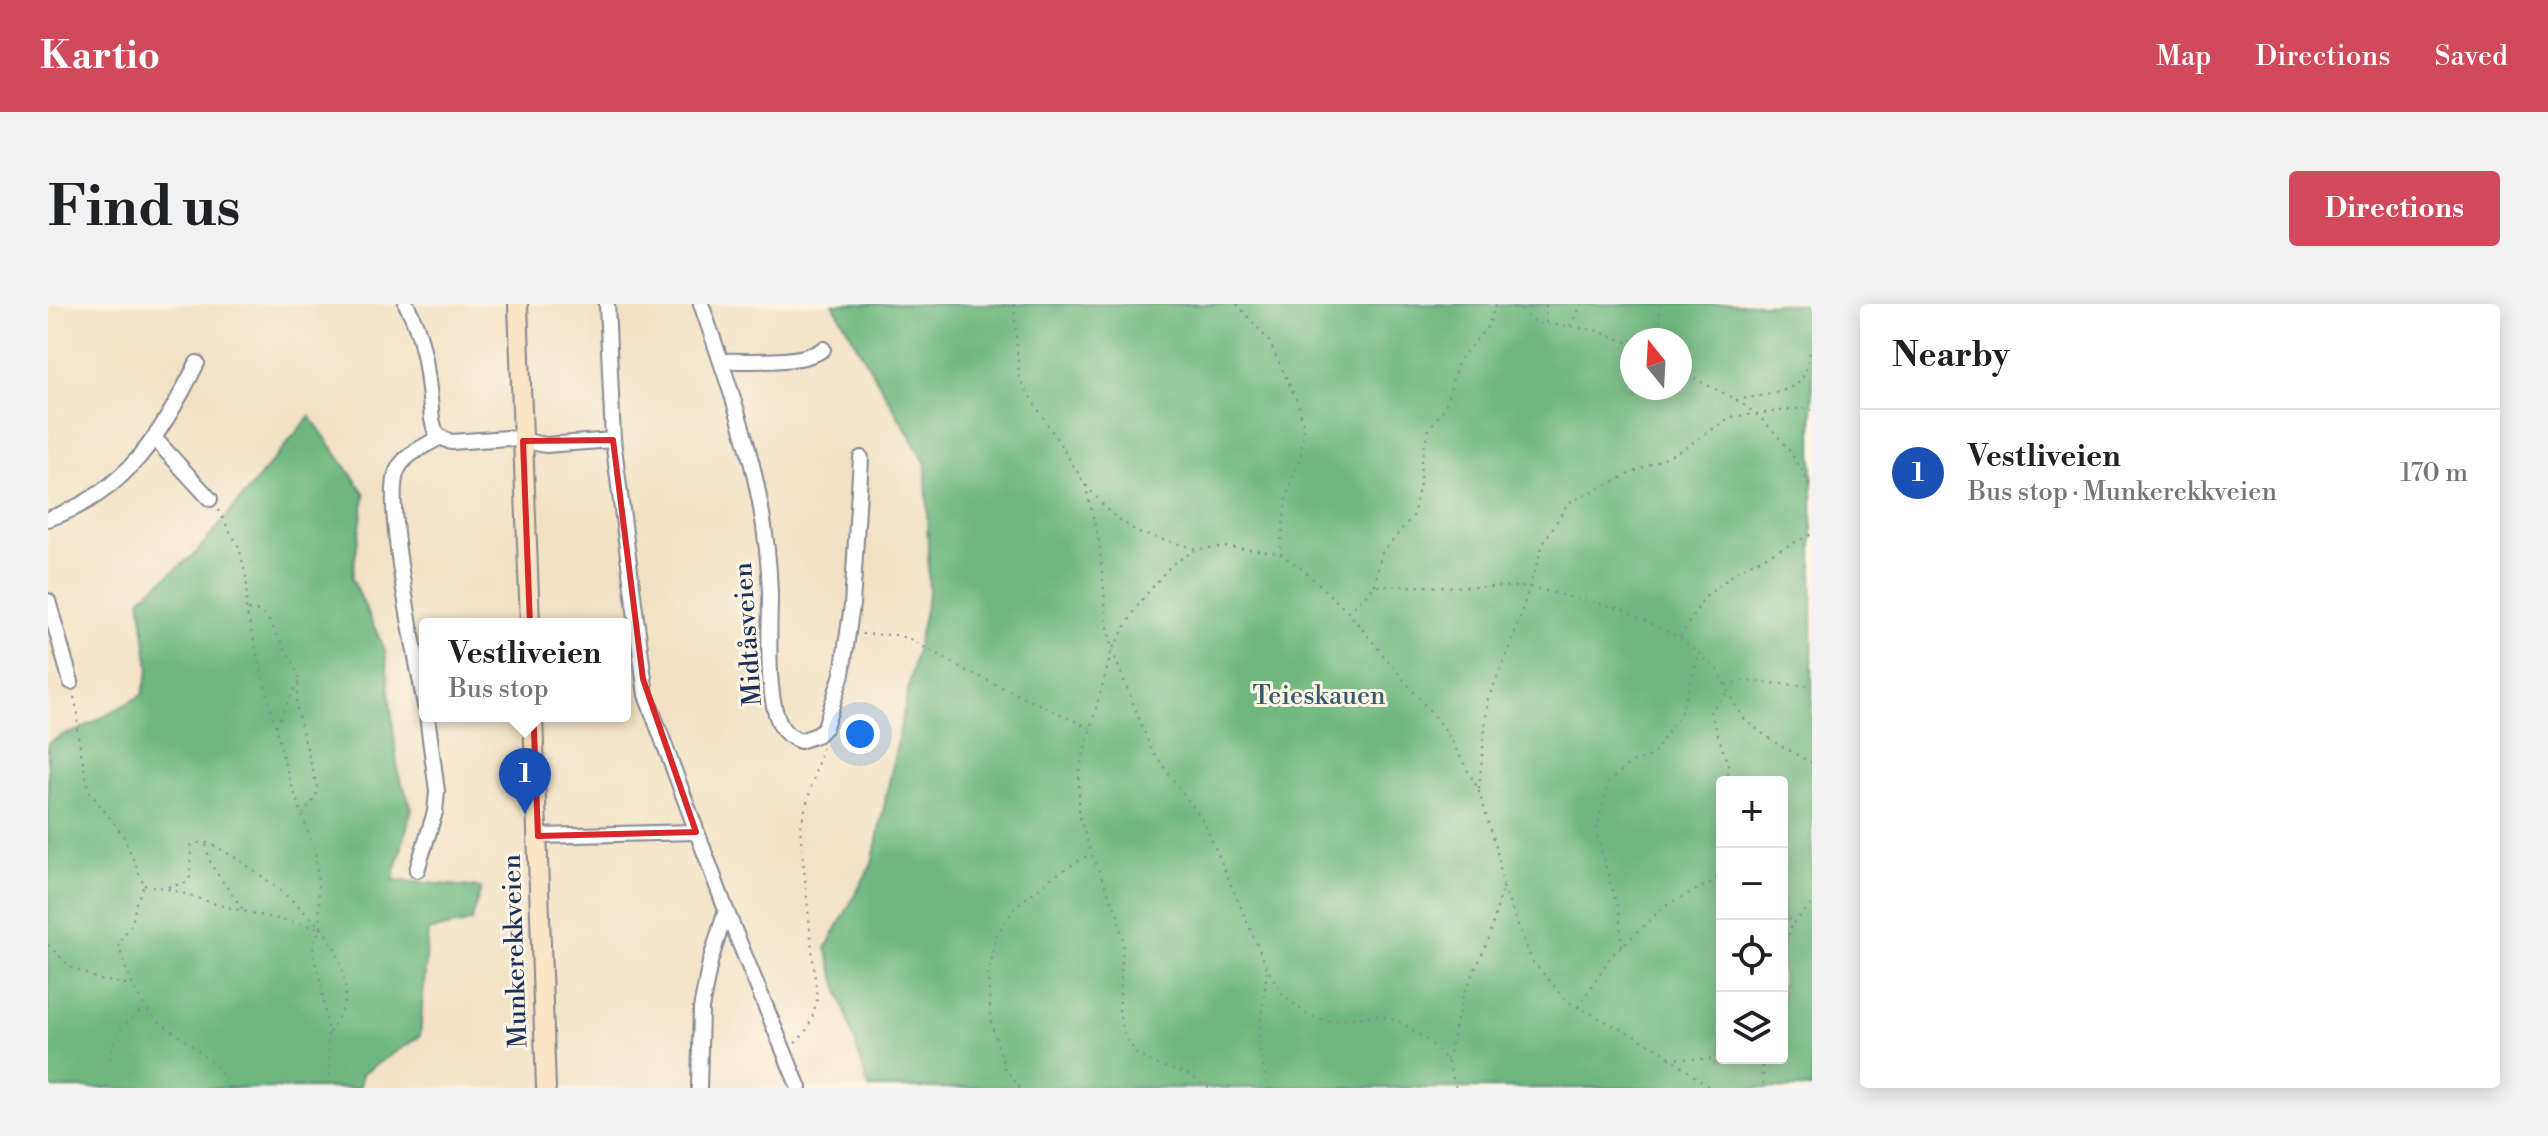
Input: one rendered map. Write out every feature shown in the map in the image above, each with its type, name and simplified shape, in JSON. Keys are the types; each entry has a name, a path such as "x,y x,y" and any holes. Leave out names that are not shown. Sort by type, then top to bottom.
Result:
{"main road":[{"path":"518,304 530,618"},
{"name":"Munkerekkveien","path":"533,722 546,1088"}],"street":[{"path":"406,304 423,344 432,419 440,437 451,442 508,438 557,445 613,440"},
{"path":"607,304 613,440 643,679 654,719 696,832 799,1088"},
{"name":"Midtåsveien","path":"701,304 748,443 761,502 769,580 771,678 776,714 783,730 800,741 813,738 825,727"},
{"path":"721,361 797,359 811,357 823,349"},
{"path":"48,519 90,500 117,479 155,439 197,363"},
{"path":"419,669 397,535 394,486 397,472 407,458 440,437"},
{"path":"155,439 210,499"},
{"path":"825,727 842,674 849,634 861,458"},
{"path":"48,601 71,682"},
{"path":"417,870 435,812 437,791 428,722"},
{"path":"538,836 696,832"},
{"path":"699,1088 701,1009 710,962 726,910"}],"path":[{"path":"1014,304 1019,379 1085,484 1110,513 1139,533 1197,549 1229,547 1280,553 1306,572 1348,612 1446,731 1478,789 1496,846 1503,886 1532,961 1568,1002 1658,1048 1667,1058 1710,1088"},
{"path":"1237,304 1269,341 1298,403 1304,428 1301,454 1286,500 1280,553"},
{"path":"1348,612 1375,586 1381,554 1413,516 1420,484 1421,459 1429,429 1445,407 1458,361 1488,326 1496,304"},
{"path":"1515,304 1532,320 1595,330 1620,339"},
{"path":"1546,304 1546,324"},
{"path":"1569,327 1582,304"},
{"path":"1659,304 1661,328"},
{"path":"1735,400 1788,389 1800,383 1809,364 1812,346"},
{"path":"1692,377 1735,400 1756,416 1795,456 1812,491"},
{"path":"1478,789 1488,699 1511,645 1543,544 1568,503 1683,449 1731,417 1803,408 1812,410"},
{"path":"1085,484 1099,541 1112,650 1151,749 1204,822 1267,968 1283,995 1308,1015 1328,1021 1378,1015 1403,1023 1447,1060 1456,1088"},
{"path":"210,499 239,547 247,581 246,610 286,768 316,856 321,928 313,943 328,1035 330,1074 326,1088"},
{"path":"1680,638 1704,598 1740,569 1812,534"},
{"path":"1197,549 1171,565 1140,602 1112,650 1079,771 1079,815 1091,853 1118,915 1123,942 1119,1012 1125,1036 1137,1055 1188,1074 1209,1088"},
{"path":"1375,586 1528,587 1622,609 1680,638 1717,669 1746,721 1774,742 1812,763"},
{"path":"246,610 258,611 267,618 293,662 299,679 296,703 318,790 302,815"},
{"path":"849,634 895,635 910,639 967,671 1092,729"},
{"path":"1622,946 1619,909 1596,831 1608,783 1629,764 1653,755 1681,712 1699,654"},
{"path":"276,728 299,679"},
{"path":"1725,686 1741,681 1812,686"},
{"path":"71,682 89,791 123,835 144,885 132,924 118,943 125,969 145,1008 196,1050 235,1088"},
{"path":"1728,692 1710,711 1729,768 1728,776"},
{"path":"783,1049 799,1041 811,1021 817,999 800,828 821,755 825,727"},
{"path":"168,887 186,883 190,877 191,846 197,842 214,845 258,872 321,928 332,943 346,996 340,1015 328,1035"},
{"path":"205,843 211,865 245,912"},
{"path":"1020,1088 1005,1068 991,1023 988,977 997,934 1016,906 1051,878 1091,853"},
{"path":"1578,1007 1612,955 1666,905 1716,877"},
{"path":"144,885 168,887 245,912 321,928"},
{"path":"1447,1060 1462,999 1489,938 1503,886"},
{"path":"1788,937 1792,924 1812,904"},
{"path":"1788,916 1792,924"},
{"path":"48,945 72,968 101,980 133,986"},
{"path":"1267,968 1258,1043 1268,1088"},
{"path":"110,1059 121,1026 145,1008"},
{"path":"1667,1058 1716,1059"},
{"path":"1761,1064 1764,1088"}],"highlighted area":[{"path":"613,440 643,679 696,832 538,836 523,441"}],"green space":[{"name":"Teieskauen","path":"833,304 1812,304 1812,1088 869,1088 826,948 872,864 929,591 926,464"},
{"path":"310,416 365,494 352,578 385,651 398,773 412,808 393,880 481,888 471,922 428,931 420,1036 362,1074 360,1088 48,1088 48,743 77,731 142,695 149,669 140,599 197,552"}],"place":[{"name":"Vestliveien","path":"525,814"}]}
